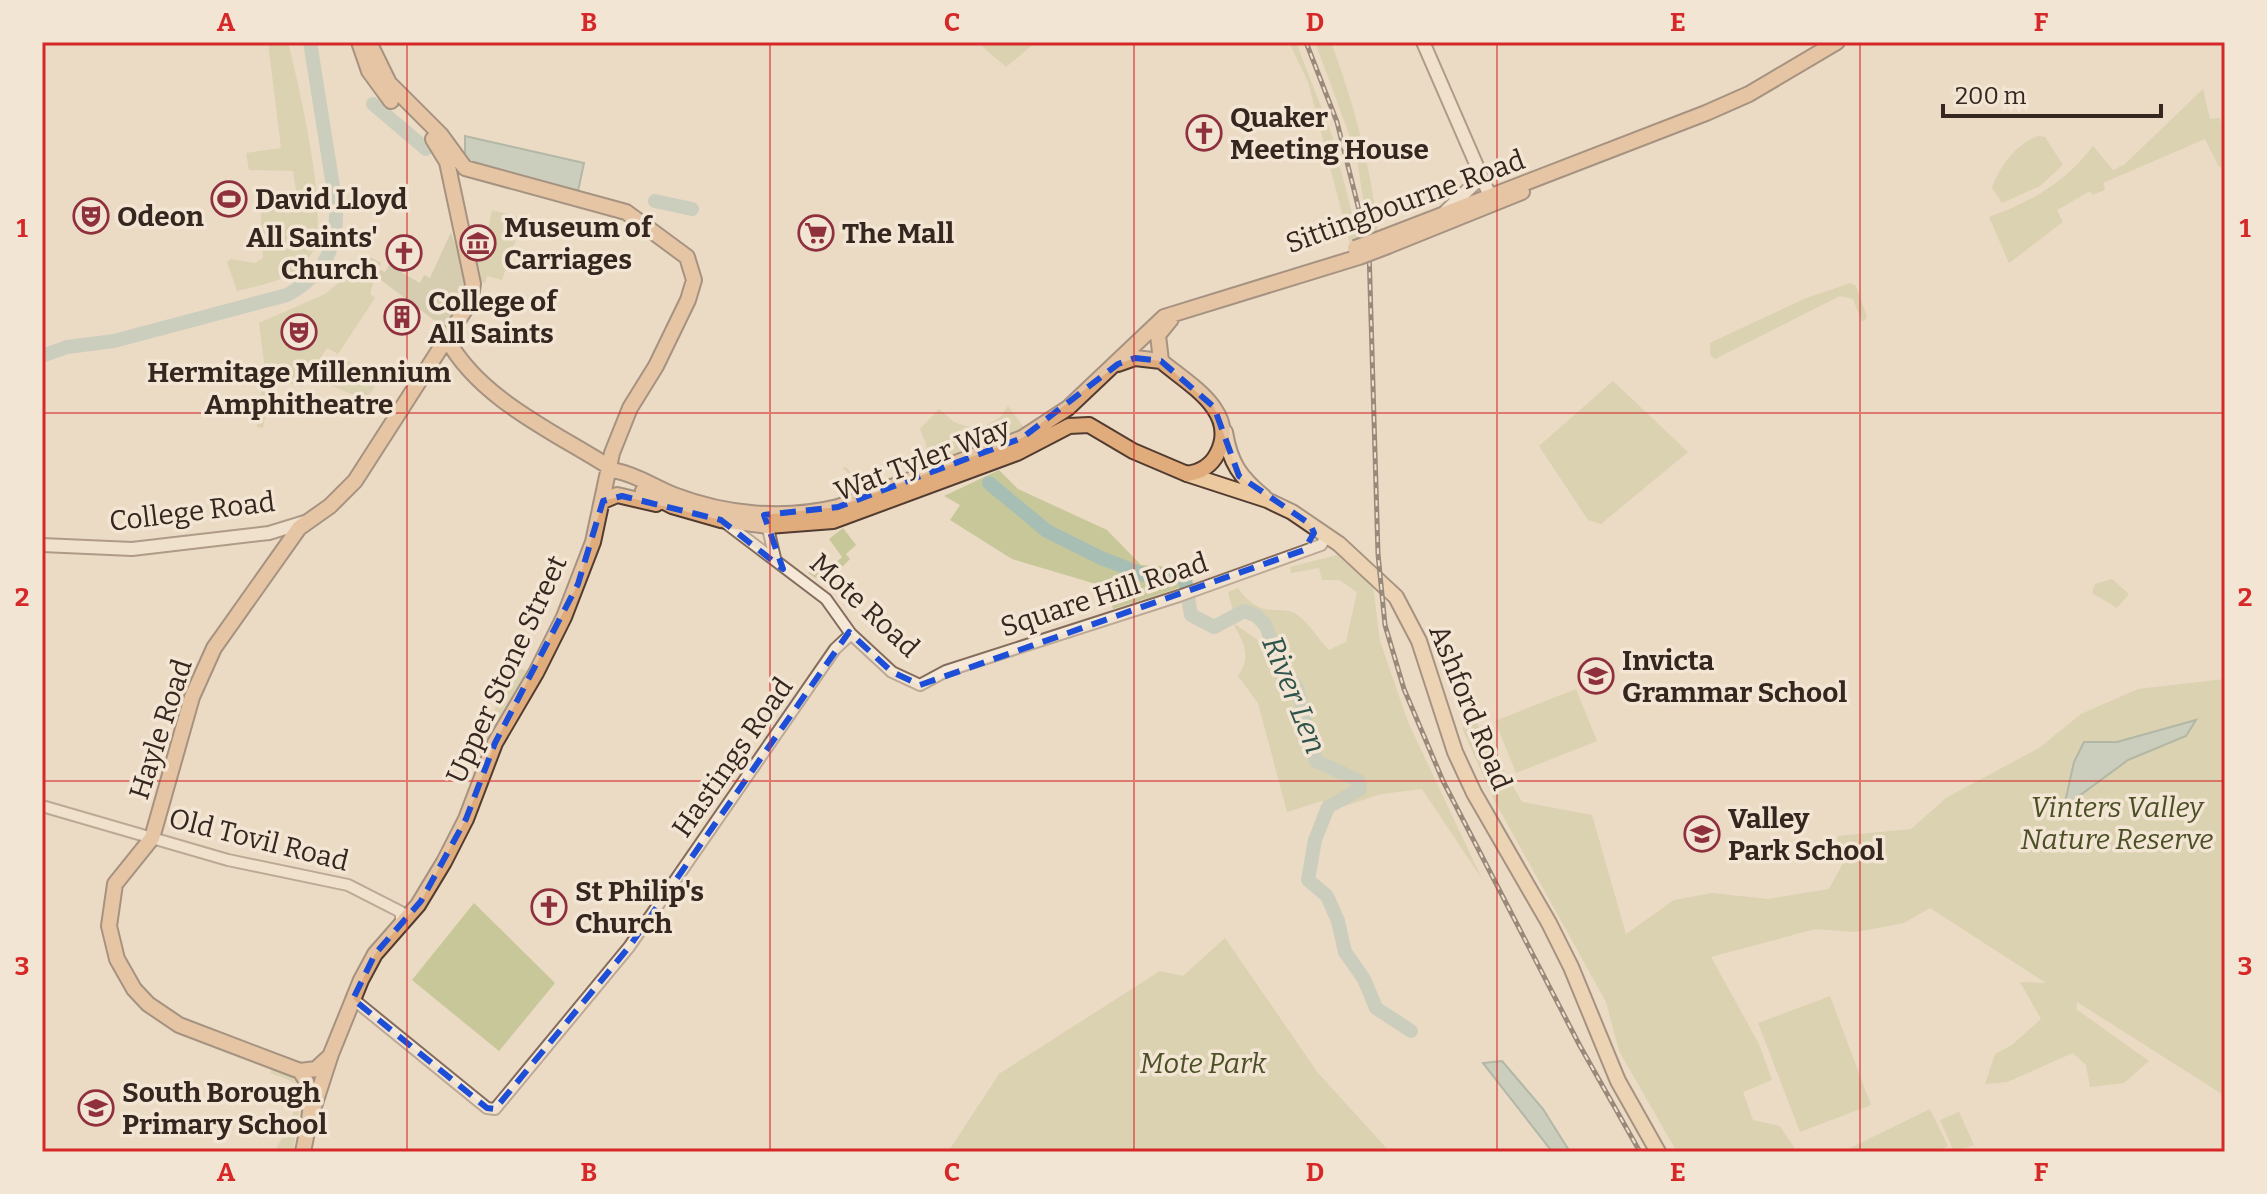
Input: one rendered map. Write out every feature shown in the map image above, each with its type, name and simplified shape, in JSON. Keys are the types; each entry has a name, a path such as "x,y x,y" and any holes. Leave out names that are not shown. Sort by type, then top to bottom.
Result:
{"highway":[{"name":"College Road","path":"305,522 330,506 355,481 470,302 473,284 447,162 439,147 399,109 366,64 359,42"},
{"path":"369,42 389,83 441,135 457,159 473,172 463,180 454,200"},
{"name":"Sittingbourne Road","path":"1118,364 1147,330 1164,317 1269,284 1297,267 1387,242 1749,94 1837,42"},
{"name":"Upper Stone Street","path":"308,1125 344,1019 375,954 421,901 444,862 466,819 495,743 564,617 593,542 630,408 693,286 692,265 638,219 619,208 473,172"},
{"name":"Sittingbourne Road","path":"1387,242 1442,215 1486,201"},
{"path":"1161,361 1158,335 1181,312"},
{"path":"447,339 467,369 489,389 612,469 630,473 685,499 763,522"},
{"path":"1089,425 1080,406 1082,395 1118,364 1135,358 1161,361 1214,407 1225,432 1211,462 1199,471 1187,474"},
{"name":"Wat Tyler Way","path":"763,522 872,496 1022,438 1068,408 1082,395"},
{"name":"Wat Tyler Way","path":"763,522 805,525 856,515 1017,453 1069,426 1089,425"},
{"name":"Ashford Road","path":"1089,425 1133,451 1187,474"},
{"name":"Mote Road","path":"612,469 627,482 672,506 721,520 763,522"},
{"path":"603,501 617,495 672,506"},
{"name":"Hayle Road","path":"152,838 192,697 214,648 305,522"},
{"path":"152,838 115,884 109,906 111,941 134,989 148,1004 179,1025 300,1071 316,1069 331,1054"},
{"path":"300,1071 310,1088 303,1152"}],"main road":[{"path":"1423,42 1486,201"},
{"path":"1442,215 1476,178"},
{"path":"1225,432 1229,456 1237,472 1267,500"},
{"name":"Ashford Road","path":"1187,474 1267,500 1310,524 1383,583 1403,611 1419,641 1455,752 1474,793 1549,923 1571,967 1618,1081 1658,1152"},
{"name":"College Road","path":"42,545 132,549 269,533 305,522"},
{"path":"269,533 282,542 282,552"}],"street":[{"name":"Mote Road","path":"721,520 826,599 851,634 892,672 920,685"},
{"path":"759,546 755,537 763,522"},
{"name":"Mote Road","path":"763,522 776,560"},
{"path":"1304,550 1314,533 1310,524"},
{"name":"Square Hill Road","path":"920,685 946,671 1191,592 1321,545 1327,536"},
{"name":"Hastings Road","path":"372,1013 487,1108 495,1109 628,949 835,649 851,634"},
{"name":"Old Tovil Road","path":"42,806 228,860 360,889 401,912 401,925"},
{"path":"353,999 372,1013"},
{"path":"344,1019 372,1013"}],"highlighted area":[{"path":"1135,358 1161,361 1214,407 1239,476 1310,524 1314,533 1304,550 920,685 892,672 849,632 629,947 495,1109 487,1108 353,999 375,954 421,901 466,819 495,743 578,584 603,501 622,496 721,520 783,569 764,515 838,507 1022,438 1118,364"}],"green space":[{"path":"268,42 288,42 311,150 318,211 317,236 312,253 298,269 279,280 237,291 227,262 231,259 255,263 263,258 260,199 297,197 293,171 249,170 246,153 281,148"},
{"path":"977,42 1036,42 1006,67"},
{"path":"1289,42 1296,42 1332,135 1359,241 1350,244 1308,82"},
{"path":"1315,42 1331,42 1354,112 1371,183 1378,232 1369,237 1356,153"},
{"path":"2203,89 2210,119 2220,118 2225,141 2224,168 2219,167 2205,139 2103,183 2105,190 2092,195 2090,191 2057,210 2063,222 2009,263 1989,217 2047,189 2083,159 2093,146 2113,170 2124,165"},
{"path":"2038,136 2045,137 2063,165 2040,186 2002,203 1992,188 1999,172 2016,150"},
{"path":"492,210 523,218 502,280 487,276 485,283 472,278 471,253 483,255"},
{"path":"451,232 469,290 443,327 361,265 366,255 381,263 378,269 385,272 389,265 420,283 424,275 430,278"},
{"path":"357,268 374,281 370,294 375,298 338,354 327,348 302,387 283,381 269,396 263,428 257,427 264,362 259,323 325,294"},
{"path":"1850,283 1856,286 1867,317 1862,322 1853,299 1840,296 1715,359 1710,355 1710,343 1804,299"},
{"path":"344,359 380,378 366,400 330,385"},
{"path":"1613,381 1688,452 1601,524 1588,520 1539,446"},
{"path":"1008,406 1026,430 882,490 870,490 842,468 846,467 871,487 896,484 913,474 925,461 927,448 920,429 939,409 954,422 978,430 999,418"},
{"path":"999,470 1018,489 1107,530 1141,565 1190,568 1188,585 1113,609 1106,587 1012,559 950,520 960,505 944,496"},
{"path":"843,528 856,545 846,554 850,559 825,584 808,573 816,569 822,576 842,557 829,539"},
{"path":"1337,555 1373,586 1380,641 1408,722 1482,879 1422,789 1381,794 1330,811 1322,801 1287,812 1258,703 1238,676 1245,656 1243,643 1233,623 1268,647 1284,672 1282,663 1276,644 1262,620 1247,608 1234,615 1228,592 1238,588 1247,599 1263,609 1292,612 1299,616 1329,650 1346,642 1357,592 1339,580 1322,580 1319,568 1291,573 1290,567"},
{"path":"2112,579 2129,594 2117,608 2092,593 2095,584"},
{"path":"520,668 527,671 524,679 483,755 470,751 513,675"},
{"name":"Vinters Valley Nature Reserve","path":"2225,679 2225,1096 2077,1002 2076,1009 2149,1061 2124,1083 2090,1087 2086,1065 2073,1053 2007,1082 1985,1084 1995,1054 2012,1045 2041,1019 2020,982 2046,983 1930,908 1904,923 1856,932 1815,929 1711,957 1759,1044 1772,1080 1743,1092 1753,1120 1780,1126 1797,1152 1677,1152 1619,1051 1606,1002 1494,800 1462,728 1474,718 1522,802 1592,815 1626,934 1674,900 1712,893 1768,899 1829,889 1843,863 1834,853 1838,836 1911,829 1946,798 2039,748 2081,714 2138,689"},
{"path":"1576,689 1597,741 1516,773 1495,721"},
{"path":"474,903 555,983 499,1051 412,980"},
{"name":"Mote Park","path":"1225,938 1318,1073 1390,1152 948,1152 999,1074 1160,971 1183,976"},
{"path":"1830,996 1871,1105 1800,1132 1758,1023"},
{"path":"273,1067 294,1076 302,1088 293,1152 275,1152 295,1107 298,1090 292,1082 270,1073"},
{"path":"1930,1109 1948,1146 1934,1152 1842,1152"},
{"path":"1959,1112 1974,1145 1954,1152 1940,1120"}],"shaded area":[{"path":"465,136 584,163 578,191 472,165 465,156"},
{"path":"2196,720 2186,736 2128,760 2064,807 2074,762 2084,742 2117,742"},
{"path":"1502,1061 1543,1109 1570,1152 1548,1152 1550,1149 1483,1063"}],"waterway":[{"path":"42,356 67,347 114,341 287,295 320,268 335,234 336,205 310,42"},
{"name":"River Len","path":"373,104 426,149"},
{"name":"River Len","path":"655,201 692,209"},
{"name":"River Len","path":"989,483 1047,531 1101,558 1147,576 1184,573 1191,615 1214,627 1244,611 1257,616 1266,626 1281,666 1297,688 1316,761 1359,781 1360,789 1328,807 1315,840 1308,880 1327,896 1338,921 1345,952 1364,979 1376,1008 1411,1031"}],"railway":[{"path":"1306,42 1337,122 1369,250 1378,554 1385,625 1404,689 1443,781 1580,1046 1640,1152"}],"place":[{"name":"Quaker Meeting House","path":"1204,133"},
{"name":"David Lloyd","path":"229,199"},
{"name":"Odeon","path":"91,216"},
{"name":"The Mall","path":"816,233"},
{"name":"Museum of Carriages","path":"478,243"},
{"name":"All Saints' Church","path":"404,253"},
{"name":"College of All Saints","path":"402,317"},
{"name":"Hermitage Millennium Amphitheatre","path":"299,332"},
{"name":"Invicta Grammar School","path":"1596,676"},
{"name":"Valley Park School","path":"1702,834"},
{"name":"St Philip's Church","path":"549,907"},
{"name":"South Borough Primary School","path":"96,1108"}]}
